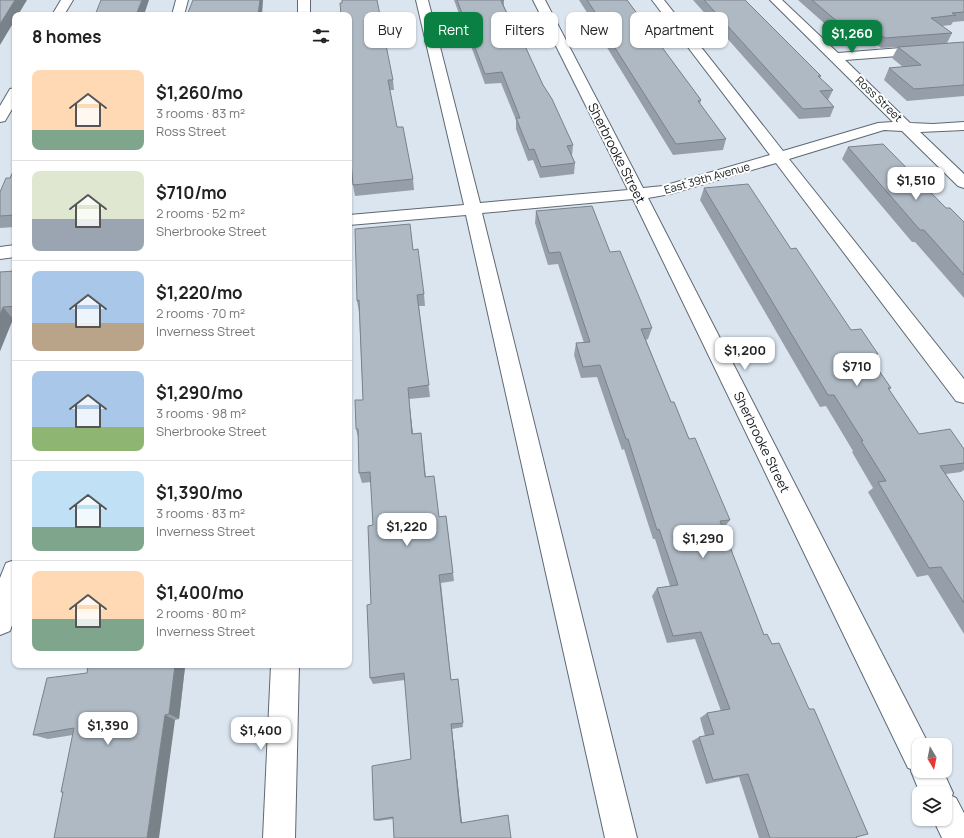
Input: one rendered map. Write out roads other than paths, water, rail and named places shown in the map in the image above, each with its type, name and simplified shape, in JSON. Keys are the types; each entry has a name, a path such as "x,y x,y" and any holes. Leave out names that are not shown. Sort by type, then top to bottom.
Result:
{"street":[{"path":"60,12 67,0"},
{"path":"179,12 182,0"},
{"path":"304,0 304,12"},
{"path":"422,0 473,209 621,838"},
{"name":"Sherbrooke Street","path":"539,0 638,194 912,743"},
{"path":"658,0 964,395"},
{"name":"Ross Street","path":"777,0 964,183"},
{"path":"836,57 964,47"},
{"path":"0,118 12,97"},
{"name":"East 39th Avenue","path":"352,220 664,191 883,126 933,128 964,126"},
{"path":"0,253 12,251"},
{"path":"0,621 12,582"},
{"path":"279,838 284,668"},
{"path":"952,824 959,838"}]}
